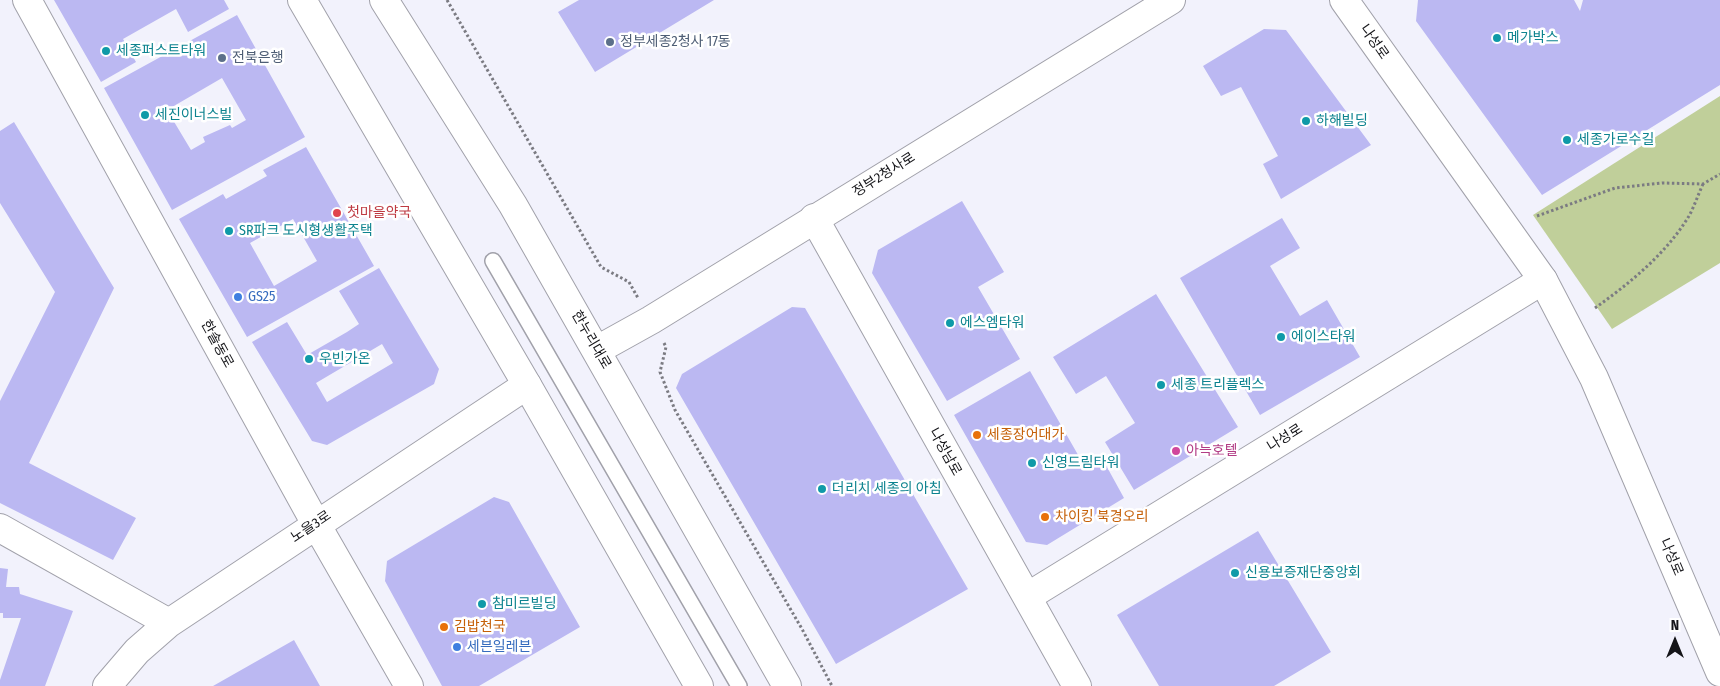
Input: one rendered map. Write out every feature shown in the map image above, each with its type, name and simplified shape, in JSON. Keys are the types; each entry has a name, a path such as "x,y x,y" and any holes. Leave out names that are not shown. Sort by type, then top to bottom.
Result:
{"street":[{"name":"한솔동로","path":"27,0 316,524 409,686"},
{"path":"302,0 528,385 699,686"},
{"name":"한누리대로","path":"384,0 513,205 787,686"},
{"name":"정부2청사로","path":"597,350 651,320 1171,0"},
{"name":"나성로","path":"1344,0 1543,280 1594,378 1720,672"},
{"name":"나성남로","path":"814,218 1078,686"},
{"name":"나성로","path":"1027,596 1543,280"},
{"name":"노을3로","path":"108,686 137,651 169,622 528,385"},
{"path":"0,528 169,622"}],"lane":[{"path":"493,262 739,686"}],"path":[{"path":"447,0 601,267 629,282"},
{"path":"1537,216 1614,188 1662,183 1703,184 1720,174"},
{"path":"1595,308 1628,284 1663,250 1689,216 1703,184"},
{"path":"666,347 660,372 676,410 802,629 832,686"}],"green space":[{"path":"1720,96 1720,263 1612,329 1533,215"}],"building":[{"name":"세종퍼스트타워","path":"54,0 224,0 229,9 188,32 176,9 123,39 136,62 101,82"},
{"name":"정부세종2청사 17동","path":"579,0 714,0 595,72 558,12"},
{"name":"세종가로수길","path":"1418,0 1574,0 1580,11 1583,0 1720,0 1720,85 1542,195 1416,21"},
{"name":"세진이너스빌","path":"237,15 305,137 172,210 104,88","holes":["222,78 246,120 232,128 230,125 203,137 205,142 191,150 167,110"]},
{"name":"하해빌딩","path":"1264,29 1286,30 1371,145 1281,199 1263,164 1278,156 1241,87 1221,96 1203,66"},
{"path":"14,122 114,288 29,463 136,518 113,560 0,503 0,401 55,292 0,203 0,131"},
{"name":"SR파크 도시형생활주택","path":"306,147 374,266 247,337 179,219 223,194 226,199 267,176 263,170","holes":["293,219 317,261 274,286 250,243"]},
{"name":"에스엠타워","path":"962,201 1004,272 978,287 1020,359 947,401 872,273 878,250"},
{"name":"에이스타워","path":"1282,218 1300,248 1270,266 1300,316 1327,300 1360,357 1260,415 1180,278"},
{"name":"우빈가온","path":"379,268 439,369 434,384 327,445 312,441 252,342 287,322 307,355 347,332 359,324 339,291","holes":["382,344 393,363 327,402 316,383"]},
{"name":"세종 트리플렉스","path":"1156,294 1238,427 1134,490 1105,442 1135,423 1106,376 1076,394 1053,357"},
{"name":"더리치 세종의 아침","path":"792,307 805,308 968,589 836,664 676,388 682,374"},
{"name":"신영드림타워","path":"1030,371 1085,467 1102,458 1124,498 1047,545 1026,542 954,415"},
{"name":"참미르빌딩","path":"494,497 509,502 580,627 479,686 442,686 385,581 387,561"},
{"name":"신용보증재단중앙회","path":"1258,531 1331,652 1274,686 1159,686 1117,615"},
{"path":"0,568 8,569 6,587 19,587 20,594 73,611 45,686 0,686 0,680 21,618 3,618 3,613 0,613"},
{"path":"294,640 320,686 213,686"}],"place":[{"name":"메가박스","path":"1497,38"},
{"name":"정부세종2청사 17동","path":"610,42"},
{"name":"세종퍼스트타워","path":"106,51"},
{"name":"전북은행","path":"222,58"},
{"name":"세진이너스빌","path":"145,115"},
{"name":"하해빌딩","path":"1306,121"},
{"name":"세종가로수길","path":"1567,140"},
{"name":"첫마을약국","path":"337,213"},
{"name":"SR파크 도시형생활주택","path":"229,231"},
{"name":"GS25","path":"238,297"},
{"name":"에스엠타워","path":"950,323"},
{"name":"에이스타워","path":"1281,337"},
{"name":"우빈가온","path":"309,359"},
{"name":"세종 트리플렉스","path":"1161,385"},
{"name":"세종장어대가","path":"977,435"},
{"name":"아늑호텔","path":"1176,451"},
{"name":"신영드림타워","path":"1032,463"},
{"name":"더리치 세종의 아침","path":"822,489"},
{"name":"차이킹 북경오리","path":"1045,517"},
{"name":"신용보증재단중앙회","path":"1235,573"},
{"name":"참미르빌딩","path":"482,604"},
{"name":"김밥천국","path":"444,627"},
{"name":"세븐일레븐","path":"457,647"}]}
